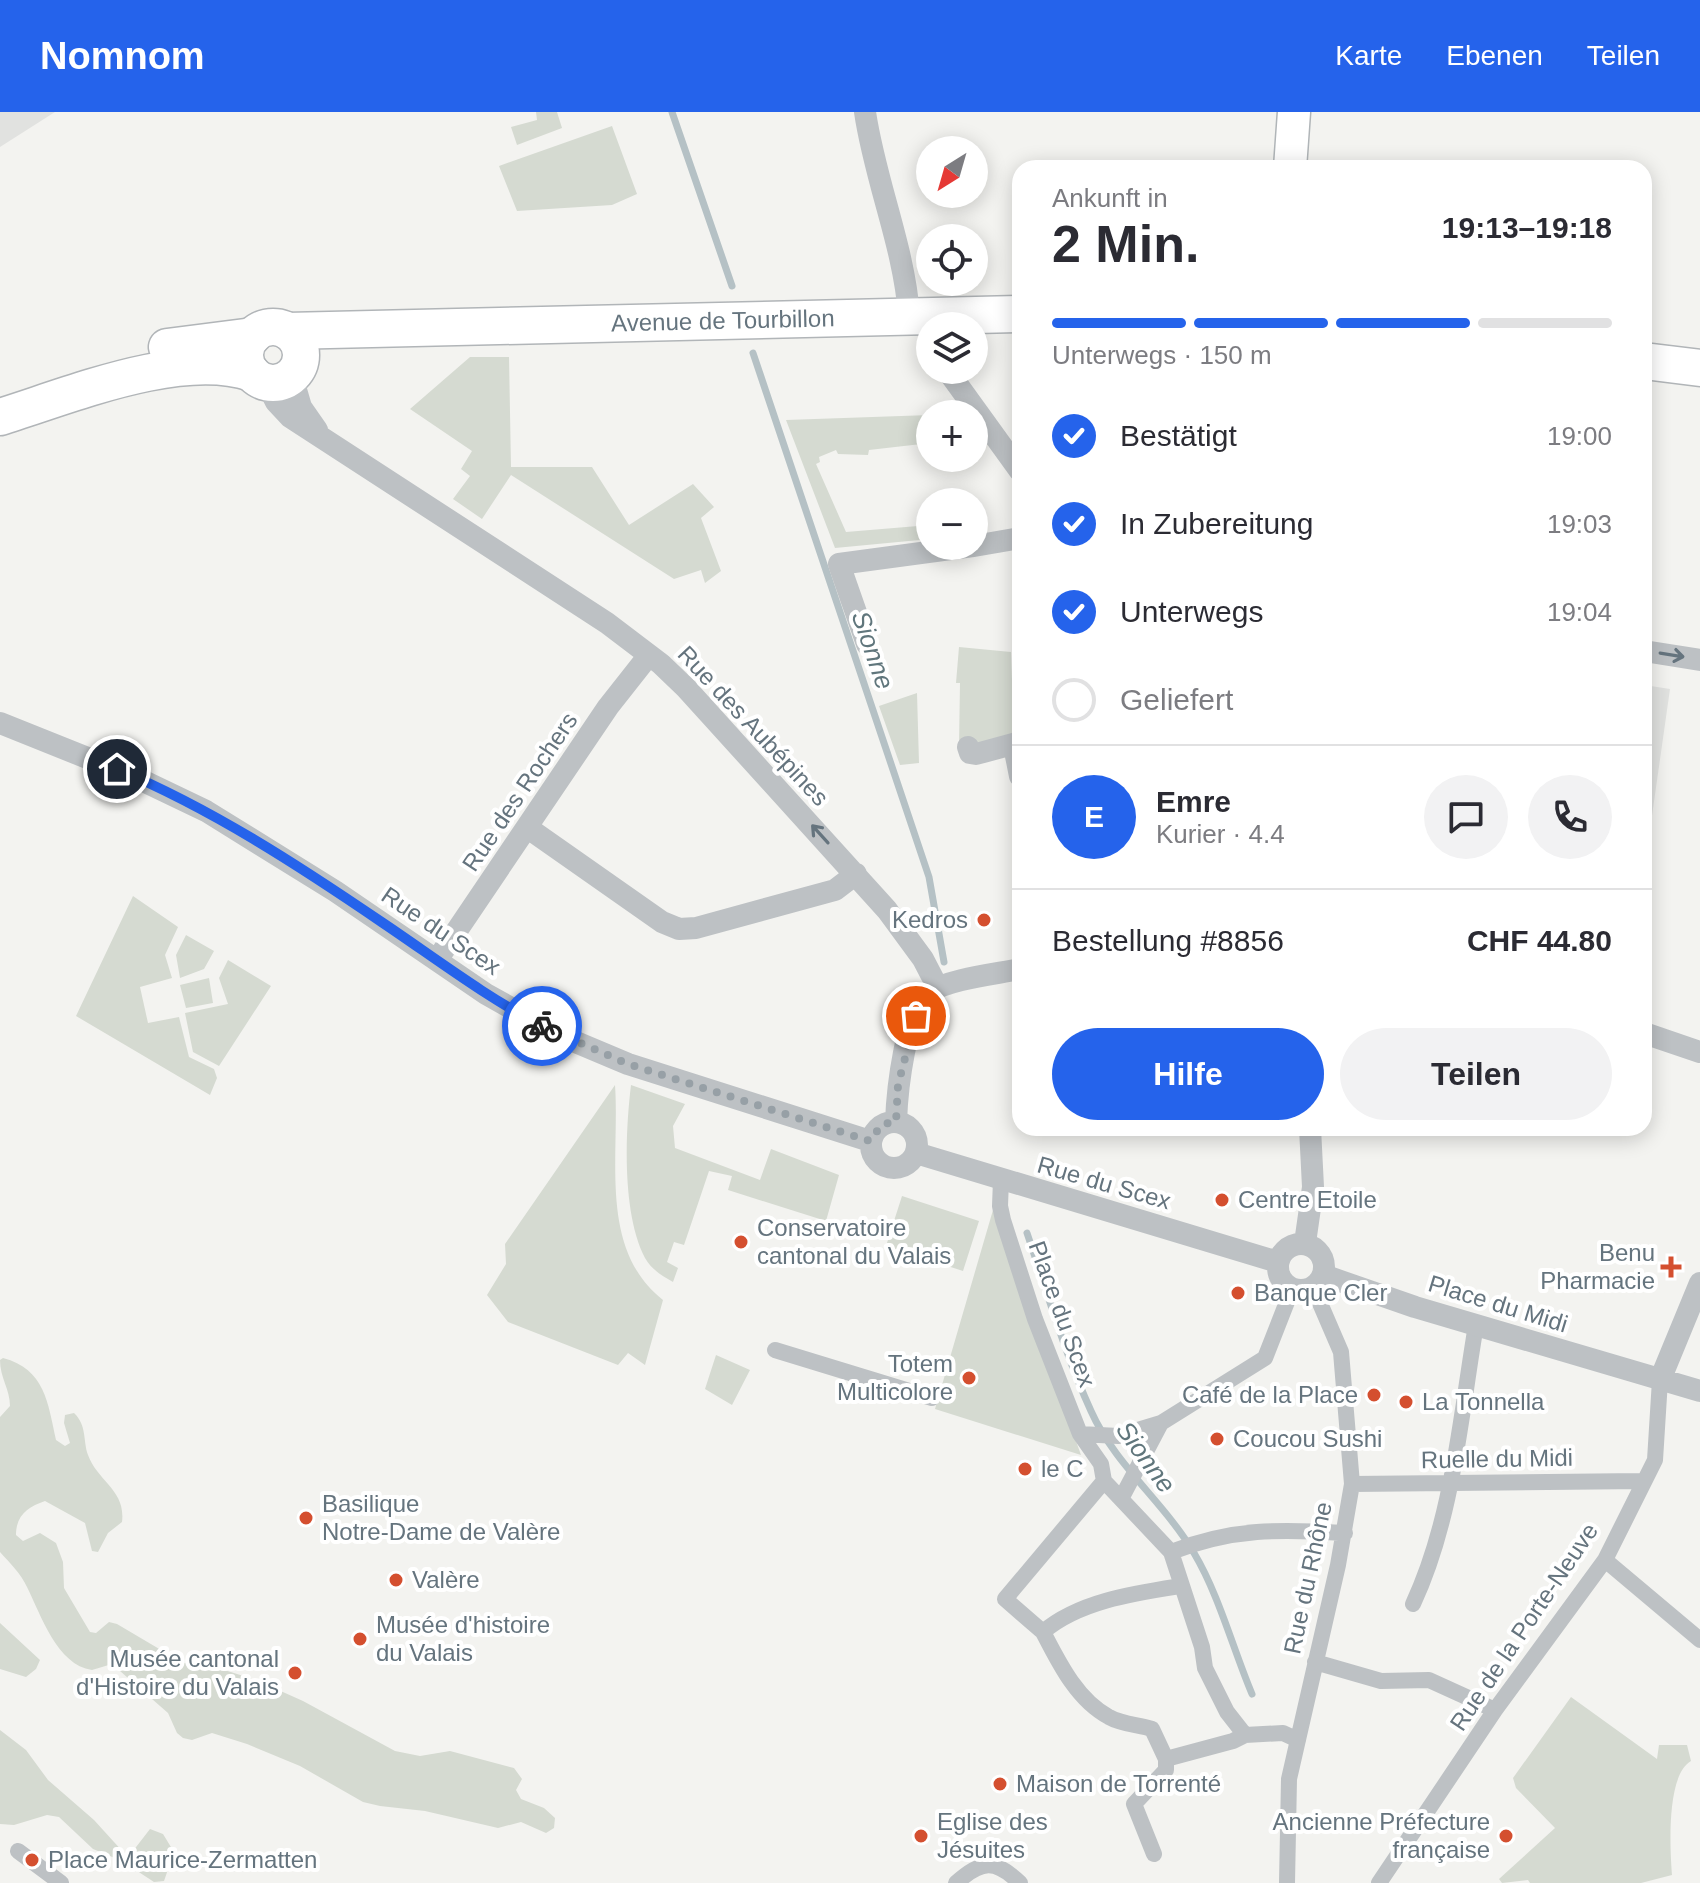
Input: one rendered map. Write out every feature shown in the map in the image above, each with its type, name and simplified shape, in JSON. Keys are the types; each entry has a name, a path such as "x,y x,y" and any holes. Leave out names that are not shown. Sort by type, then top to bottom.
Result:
{"main road":[{"path":"1291,160 1294,112"},
{"name":"Avenue de Tourbillon","path":"988,316 1012,314"},
{"name":"Avenue de Tourbillon","path":"0,393 166,348 270,334 916,319"},
{"name":"Avenue de Tourbillon","path":"277,374 340,348 428,329"},
{"path":"270,334 300,348 277,374 245,354 270,334"},
{"path":"1652,362 1699,368"},
{"path":"0,417 176,367 212,364 277,374"}],"street":[{"path":"865,112 875,172 903,266 925,312"},
{"name":"Rue des Aubépines","path":"277,374 276,402 290,417 607,623 686,688 900,925 938,988"},
{"path":"957,384 1012,460"},
{"path":"988,544 1012,539"},
{"path":"867,644 839,564 916,554"},
{"path":"1652,652 1700,660"},
{"name":"Rue des Rochers","path":"437,960 608,707 649,655"},
{"name":"Rue du Scex","path":"0,723 135,777 206,811 311,875 521,1016 586,1048 870,1141"},
{"path":"971,757 970,753 1012,757"},
{"path":"528,828 662,922 679,929 696,928 835,890 856,874"},
{"path":"896,1122 898,1085 922,999 938,988 1012,971"},
{"path":"1652,1036 1700,1052"},
{"path":"896,1122 913,1132 916,1153 906,1166 889,1168 873,1156 870,1141 882,1124 896,1122"},
{"path":"1305,1243 1313,1187 1310,1136"},
{"name":"Rue du Scex","path":"916,1153 1278,1262"},
{"name":"Place du Scex","path":"1001,1180 1003,1220 1035,1319 1080,1434 1101,1464 1104,1481 1171,1552"},
{"path":"1080,1434 1118,1436 1161,1423 1265,1358 1309,1284 1321,1255 1305,1243 1290,1245 1278,1262 1280,1278 1309,1284"},
{"path":"1660,1380 1700,1283"},
{"name":"Place du Midi","path":"1309,1284 1476,1325 1700,1391"},
{"name":"Rue du Rhône","path":"1287,1883 1289,1779 1345,1533 1352,1484 1341,1352 1309,1284"},
{"path":"1413,1604 1431,1565 1450,1485 1476,1325"},
{"path":"775,1350 932,1398"},
{"name":"Rue de la Porte-Neuve","path":"1379,1883 1495,1710 1605,1560 1655,1460 1660,1380"},
{"path":"1122,1497 1161,1423"},
{"path":"1104,1481 1005,1599 1043,1632 1064,1671 1089,1703 1110,1718 1152,1729 1166,1759 1166,1770 1134,1804 1154,1854"},
{"name":"Ruelle du Midi","path":"1352,1484 1642,1481"},
{"path":"1245,1735 1227,1712 1203,1659 1171,1552 1201,1540 1270,1528 1345,1533"},
{"path":"1605,1560 1700,1640"},
{"path":"1043,1632 1057,1620 1136,1595 1181,1586"},
{"path":"1315,1662 1381,1681 1429,1680 1495,1710"},
{"path":"1166,1759 1245,1735 1283,1733 1298,1740"},
{"path":"18,1851 61,1883"},
{"path":"956,1883 970,1871 988,1864 1003,1867 1020,1883"}],"shaded area":[{"path":"0,112 55,112 0,147"},
{"path":"536,112 557,112 562,128 517,145 511,127 537,120"},
{"path":"612,126 637,194 612,205 517,211 499,166"},
{"path":"470,357 509,357 511,467 592,467 629,525 693,484 714,507 701,518 721,571 705,583 701,570 674,579 511,475 482,519 453,499 470,476 461,469 472,451 410,409"},
{"path":"916,415 916,445 869,450 868,455 838,454 836,450 819,457 820,462 816,464 846,532 916,526 916,540 835,548 786,420"},
{"path":"959,647 1011,652 1012,738 959,746 960,683 956,683"},
{"path":"1652,686 1670,689 1652,816"},
{"path":"917,693 919,763 900,765 879,706"},
{"path":"133,896 178,927 165,955 172,978 140,987 148,1023 179,1017 189,1057 214,1069 217,1078 210,1095 76,1016"},
{"path":"186,935 214,951 204,969 180,978 176,955"},
{"path":"228,960 271,986 219,1066 193,1052 185,1013 228,1004 219,978"},
{"path":"209,978 213,1003 186,1008 180,985"},
{"path":"615,1085 616,1200 621,1229 629,1255 642,1279 663,1300 645,1365 628,1353 618,1365 508,1322 487,1295 506,1264 505,1244"},
{"path":"631,1085 685,1104 673,1126 675,1148 760,1180 771,1149 839,1175 826,1221 728,1190 732,1176 709,1171 684,1245 674,1242 667,1262 678,1268 673,1282 661,1274 645,1258 632,1219 627,1173"},
{"path":"902,1196 979,1221 963,1271 886,1246"},
{"path":"993,1210 1081,1455 935,1409"},
{"path":"716,1355 750,1370 732,1405 705,1389"},
{"path":"3,1358 28,1370 36,1379 47,1401 56,1440 65,1446 70,1443 65,1415 74,1413 83,1428 92,1464 120,1502 122,1522 108,1533 98,1552 92,1551 85,1523 45,1501 24,1513 18,1522 16,1535 23,1541 40,1533 56,1543 63,1562 64,1588 90,1632 96,1633 109,1622 117,1624 183,1663 215,1667 256,1680 303,1701 395,1751 420,1756 450,1751 514,1768 522,1779 516,1790 521,1799 544,1808 555,1818 554,1828 546,1833 521,1822 498,1828 425,1811 363,1802 300,1766 247,1744 212,1733 192,1740 183,1738 177,1733 168,1713 112,1664 92,1670 69,1659 52,1637 22,1578 0,1552 0,1417 10,1406 0,1366"},
{"path":"0,1623 40,1660 36,1669 26,1677 0,1669"},
{"path":"1571,1697 1657,1759 1659,1745 1687,1745 1691,1761 1683,1769 1673,1796 1672,1875 1641,1883 1530,1883 1528,1880 1502,1883 1499,1879 1555,1828 1516,1788 1513,1778"},
{"path":"0,1730 26,1750 48,1780 94,1820 124,1853 133,1851 150,1829 163,1834 174,1852 164,1881 154,1882 122,1861 93,1849 59,1817 47,1815 14,1825 0,1824"}],"waterway":[{"name":"Sionne","path":"672,112 732,286"},
{"name":"Sionne","path":"753,353 929,877 944,962"},
{"name":"Sionne","path":"1027,1233 1091,1411 1113,1449 1194,1553 1218,1604 1252,1694"}],"way so far":[{"path":"542,1026 628,1064 870,1141 882,1124 896,1122 898,1085 916,1016"}],"place":[{"name":"Kedros","path":"984,920"},
{"name":"Centre Etoile","path":"1222,1200"},
{"name":"Conservatoire cantonal du Valais","path":"741,1242"},
{"name":"Benu Pharmacie","path":"1671,1267"},
{"name":"Banque Cler","path":"1238,1293"},
{"name":"Totem Multicolore","path":"969,1378"},
{"name":"Café de la Place","path":"1374,1395"},
{"name":"La Tonnella","path":"1406,1402"},
{"name":"Coucou Sushi","path":"1217,1439"},
{"name":"le C","path":"1025,1469"},
{"name":"Basilique Notre-Dame de Valère","path":"306,1518"},
{"name":"Valère","path":"396,1580"},
{"name":"Musée d'histoire du Valais","path":"360,1639"},
{"name":"Musée cantonal d'Histoire du Valais","path":"295,1673"},
{"name":"Maison de Torrenté","path":"1000,1784"},
{"name":"Eglise des Jésuites","path":"921,1836"},
{"name":"Ancienne Préfecture française","path":"1506,1836"},
{"name":"Place Maurice-Zermatten","path":"32,1860"}],"route":[{"path":"117,769 182,798 265,846 486,994 542,1026"}]}
